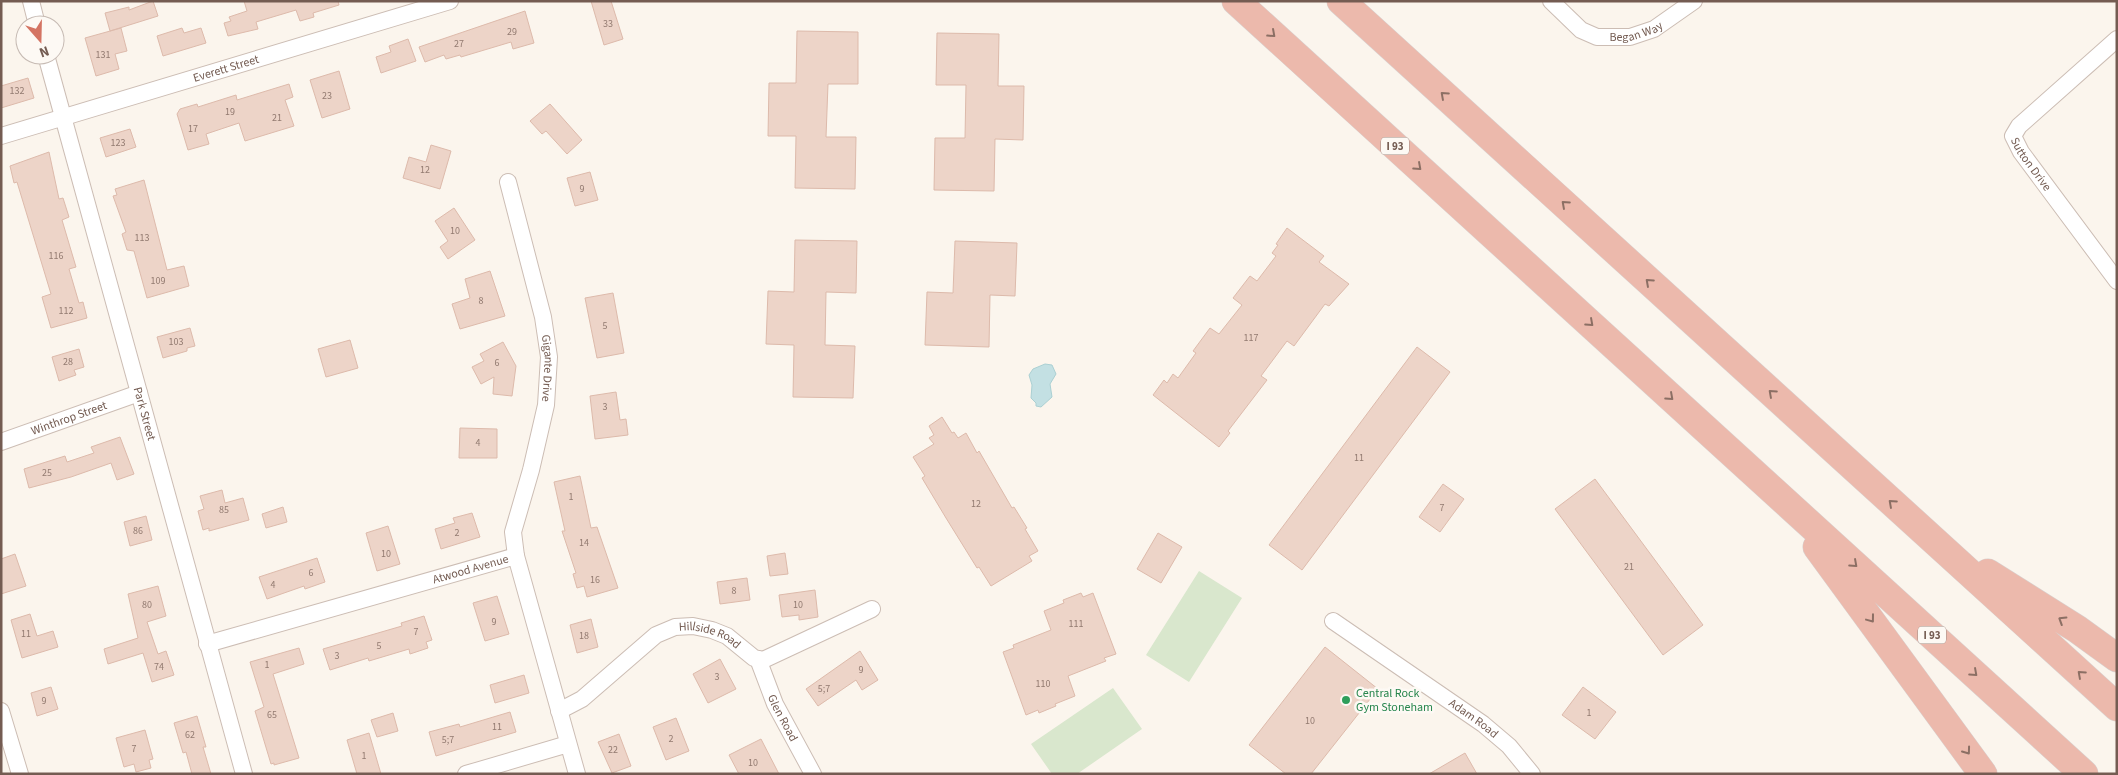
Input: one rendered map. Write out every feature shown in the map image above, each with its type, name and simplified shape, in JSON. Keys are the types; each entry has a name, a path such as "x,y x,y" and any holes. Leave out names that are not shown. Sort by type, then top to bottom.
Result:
{"highway":[{"name":"I 93","path":"1236,1 2084,774"},
{"path":"1341,1 2117,707"},
{"path":"1779,496 1903,662 1983,774"},
{"path":"1928,536 2076,629 2117,658"}],"street":[{"path":"31,1 34,15"},
{"name":"Everett Street","path":"1,136 450,1"},
{"name":"Began Way","path":"1551,1 1581,30 1597,38 1630,37 1654,29 1694,1"},
{"name":"Sutton Drive","path":"2117,39 2019,126 2013,136 2021,152 2117,281"},
{"name":"Park Street","path":"49,65 244,774"},
{"name":"Gigante Drive","path":"508,182 543,317 549,357 546,405 532,470 513,532 516,556"},
{"name":"Winthrop Street","path":"1,442 139,393"},
{"name":"Atwood Avenue","path":"208,644 516,556 577,774"},
{"path":"758,659 768,658 872,609"},
{"name":"Adam Road","path":"1333,621 1483,724 1509,746 1532,774"},
{"name":"Hillside Road","path":"559,711 582,699 656,635 675,627 693,626 712,630 727,636 750,655 758,659"},
{"name":"Glen Road","path":"758,659 775,704 813,774"},
{"path":"1,711 20,774"},
{"path":"466,774 568,744"}],"green space":[{"path":"1199,571 1242,598 1189,682 1146,655"},
{"path":"1113,688 1142,729 1077,774 1052,774 1031,744"}],"water":[{"path":"1045,364 1052,365 1056,374 1050,384 1052,397 1041,407 1036,406 1036,403 1031,398 1032,385 1029,375 1033,369"}],"building":[{"path":"153,1 158,16 110,31 105,13 129,7 129,10"},
{"path":"244,1 338,1 339,5 313,13 314,17 300,21 296,10 256,22 258,29 228,36 224,23 231,21 229,17 247,11"},
{"path":"591,1 611,1 623,39 604,45"},
{"path":"525,11 534,43 513,49 511,42 461,57 460,55 446,59 444,55 425,62 419,47"},
{"path":"121,28 127,51 115,54 119,69 96,76 85,38"},
{"path":"182,28 184,33 201,28 206,43 163,56 157,36"},
{"path":"797,31 858,32 858,84 828,84 826,137 856,137 855,189 795,188 796,136 768,136 769,83 796,83"},
{"path":"937,33 999,34 998,86 1024,86 1023,140 995,139 994,191 934,190 935,138 965,138 966,85 936,85"},
{"path":"408,39 416,61 381,73 376,57 391,52 389,46"},
{"path":"339,71 350,109 322,118 310,80"},
{"path":"28,78 34,98 1,108 1,86"},
{"path":"289,84 293,97 285,100 294,126 245,141 239,123 206,134 209,144 188,150 177,114 180,109 197,104 198,107 236,95 237,100"},
{"path":"550,104 582,140 567,154 546,131 542,134 530,121"},
{"path":"130,129 136,147 106,157 100,138"},
{"path":"431,145 451,151 440,189 403,178 409,157 426,162"},
{"path":"49,152 59,199 63,198 69,217 62,220 76,267 69,269 79,303 83,302 87,318 51,328 42,297 51,294 17,182 14,183 10,166"},
{"path":"590,172 598,200 575,206 567,178"},
{"path":"144,180 167,270 184,266 189,286 147,298 134,251 127,250 122,234 126,232 113,196 117,195 115,189"},
{"path":"454,208 475,240 448,259 440,247 448,241 435,221"},
{"path":"1287,228 1324,256 1319,262 1349,284 1329,306 1325,304 1294,346 1287,341 1261,376 1267,380 1228,431 1230,433 1219,447 1153,395 1164,380 1167,383 1173,374 1178,378 1196,353 1193,351 1210,328 1219,334 1242,305 1233,298 1250,276 1257,281 1276,256 1272,253"},
{"path":"795,240 857,241 856,293 826,292 825,345 855,346 853,398 793,397 794,345 766,344 768,291 794,292"},
{"path":"955,241 1017,243 1015,296 990,295 989,347 925,345 927,292 953,293"},
{"path":"490,271 505,316 460,329 452,304 470,298 465,279"},
{"path":"613,293 624,353 597,358 585,298"},
{"path":"190,328 195,346 187,348 187,351 163,358 157,337"},
{"path":"350,340 358,368 326,377 318,349"},
{"path":"503,342 516,366 512,396 493,394 494,377 481,384 472,367 484,361 480,354"},
{"path":"1417,347 1450,372 1302,570 1269,545"},
{"path":"79,349 84,367 74,370 76,375 59,381 52,357"},
{"path":"616,392 620,420 626,419 628,435 595,439 590,396"},
{"path":"942,417 952,433 954,432 958,438 966,433 977,453 979,451 1012,508 1014,507 1027,528 1025,529 1038,551 1029,556 1032,561 991,586 979,567 977,568 946,518 922,478 925,476 913,457 934,444 929,438 934,435 929,426"},
{"path":"460,428 497,429 497,458 459,458"},
{"path":"120,437 134,474 117,480 111,463 71,477 29,488 24,469 65,456 67,462 94,453 91,447"},
{"path":"580,476 591,528 597,527 618,588 587,597 584,586 577,588 573,574 576,573 562,531 565,531 554,482"},
{"path":"1595,479 1703,625 1663,655 1555,509"},
{"path":"1443,484 1464,499 1440,532 1419,517"},
{"path":"222,490 225,503 243,498 249,520 209,531 209,528 203,530 198,511 204,509 200,496"},
{"path":"283,507 287,522 266,528 262,514"},
{"path":"472,513 480,537 441,549 435,529 455,523 453,518"},
{"path":"146,516 152,540 130,546 124,522"},
{"path":"388,526 400,564 377,571 366,533"},
{"path":"1158,533 1182,547 1161,583 1137,569"},
{"path":"785,553 788,574 770,576 767,556"},
{"path":"15,554 26,586 1,594 1,559"},
{"path":"317,558 325,582 305,589 304,586 267,599 259,577"},
{"path":"747,578 750,600 720,604 717,582"},
{"path":"158,586 166,616 147,622 158,654 166,651 174,675 152,682 143,653 108,664 104,649 138,638 128,594"},
{"path":"815,590 818,617 799,620 799,615 782,617 779,595"},
{"path":"1081,593 1083,597 1093,593 1116,654 1104,658 1106,661 1068,676 1075,696 1039,713 1038,710 1026,715 1003,652 1014,648 1013,645 1051,630 1044,611 1064,603 1063,600"},
{"path":"497,596 509,634 485,641 473,603"},
{"path":"30,614 37,636 53,631 58,647 22,658 11,620"},
{"path":"424,616 432,640 426,642 428,648 410,654 409,649 369,661 368,658 330,670 323,649 402,626 401,623"},
{"path":"591,619 598,647 577,653 570,625"},
{"path":"1325,647 1378,689 1311,774 1286,774 1249,745"},
{"path":"299,648 304,664 273,674 299,758 274,765 274,763 271,764 255,711 264,707 250,662"},
{"path":"860,651 878,680 862,690 856,680 818,706 806,689"},
{"path":"720,659 736,689 708,703 693,674"},
{"path":"524,675 529,693 495,703 490,685"},
{"path":"51,687 58,709 37,716 31,693"},
{"path":"1583,687 1616,712 1595,739 1562,715"},
{"path":"510,712 516,732 436,756 429,732 459,724 460,727"},
{"path":"393,713 398,731 377,737 371,720"},
{"path":"197,716 211,774 192,774 186,752 183,753 174,723"},
{"path":"676,718 689,751 666,760 653,727"},
{"path":"145,730 153,759 149,760 151,768 136,772 134,764 124,767 116,738"},
{"path":"369,733 381,774 357,774 347,740"},
{"path":"619,734 631,766 612,773 598,742"},
{"path":"761,739 779,774 739,774 729,755"},
{"path":"1465,753 1477,774 1429,774"}],"place":[{"name":"Central Rock Gym Stoneham","path":"1346,700"}]}
